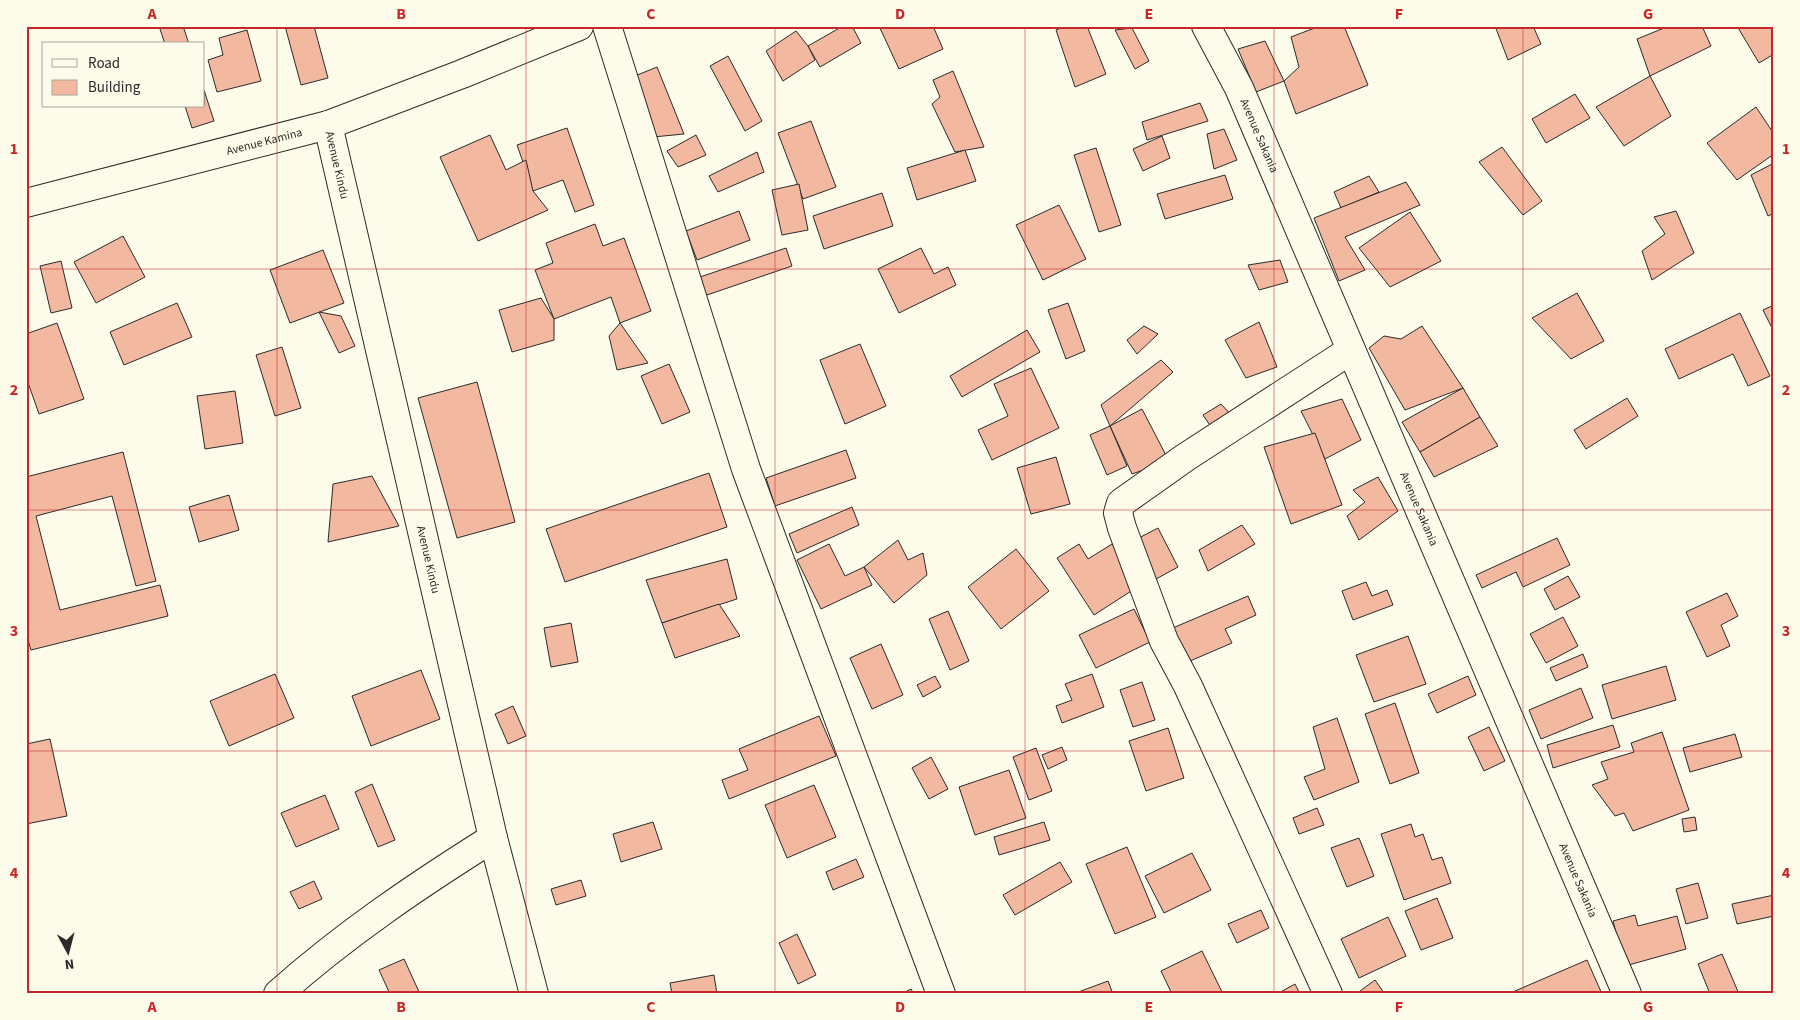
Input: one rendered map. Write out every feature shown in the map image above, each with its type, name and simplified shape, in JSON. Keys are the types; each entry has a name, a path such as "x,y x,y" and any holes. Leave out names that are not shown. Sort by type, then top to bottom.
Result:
{"street":[{"name":"Avenue Kamina","path":"26,203 328,125 462,74 579,26"},
{"path":"607,26 746,469 941,994"},
{"name":"Avenue Sakania","path":"1206,26 1239,88 1626,994"},
{"name":"Avenue Kindu","path":"328,125 493,838 534,994"},
{"path":"1328,994 1188,686 1164,641 1122,528 1118,512 1121,503 1186,457 1351,350"},
{"path":"278,994 312,963 442,870 493,838"}],"building":[{"path":"159,26 183,26 188,42 164,42"},
{"path":"285,26 314,26 328,78 301,85"},
{"path":"843,26 852,26 861,43 820,67 808,46"},
{"path":"879,26 933,26 943,49 899,69"},
{"path":"1066,26 1087,26 1106,74 1075,87 1056,30"},
{"path":"1320,26 1344,26 1368,85 1296,114 1284,81 1299,67 1291,37"},
{"path":"1495,26 1533,26 1541,44 1508,60"},
{"path":"1669,26 1702,26 1711,46 1650,76 1637,39"},
{"path":"1737,26 1774,26 1774,54 1759,63"},
{"path":"1132,28 1149,61 1135,69 1115,30"},
{"path":"247,30 261,81 217,92 208,60 223,55 219,38"},
{"path":"796,31 808,46 815,60 783,81 766,51"},
{"path":"1265,41 1284,81 1256,92 1238,49"},
{"path":"728,56 762,121 745,131 710,66"},
{"path":"657,67 684,134 653,137 630,78"},
{"path":"953,71 984,147 955,152 932,104 940,97 933,80"},
{"path":"1650,76 1671,116 1624,146 1596,107"},
{"path":"205,93 214,121 192,128 186,108 205,108"},
{"path":"1575,94 1590,118 1546,143 1532,119"},
{"path":"1200,103 1208,121 1147,140 1142,122"},
{"path":"1756,107 1774,134 1774,154 1737,180 1707,143"},
{"path":"811,121 836,187 803,199 778,133"},
{"path":"567,128 594,205 575,212 563,180 533,191 517,145"},
{"path":"1224,129 1237,160 1214,169 1207,134"},
{"path":"490,135 506,170 526,160 533,191 548,210 478,241 440,157"},
{"path":"696,135 706,155 678,167 667,151"},
{"path":"1162,136 1170,158 1143,171 1133,149"},
{"path":"1502,147 1542,201 1523,215 1479,162"},
{"path":"1096,148 1121,225 1099,232 1074,155"},
{"path":"965,150 976,181 917,200 907,168"},
{"path":"757,152 764,172 718,192 709,176"},
{"path":"1774,163 1774,213 1768,216 1751,175"},
{"path":"1225,175 1233,199 1165,219 1157,194"},
{"path":"1369,176 1379,192 1341,208 1334,192"},
{"path":"1406,182 1420,205 1345,237 1365,270 1339,281 1314,218"},
{"path":"799,184 808,230 782,235 772,190"},
{"path":"882,193 893,226 824,249 813,216"},
{"path":"1059,205 1086,259 1043,280 1016,225"},
{"path":"739,211 750,240 697,260 686,231"},
{"path":"1676,211 1694,253 1652,280 1642,251 1665,234 1654,217"},
{"path":"1410,212 1441,261 1390,287 1359,248"},
{"path":"595,224 603,246 624,238 651,311 620,323 611,297 554,319 535,270 553,263 546,243"},
{"path":"123,236 145,277 96,303 74,262"},
{"path":"786,248 792,266 704,296 697,278"},
{"path":"921,248 934,274 948,267 956,285 899,313 878,269"},
{"path":"323,250 344,303 290,323 270,270"},
{"path":"1280,260 1288,282 1259,290 1248,265"},
{"path":"61,261 72,308 51,313 40,266"},
{"path":"1577,293 1604,341 1571,359 1532,318"},
{"path":"541,298 554,319 554,340 512,352 499,310"},
{"path":"177,303 192,337 124,365 110,332"},
{"path":"1068,303 1085,351 1066,359 1048,310"},
{"path":"1774,305 1774,332 1763,310"},
{"path":"319,312 341,316 355,346 339,353"},
{"path":"1740,313 1770,376 1748,386 1733,354 1679,379 1665,349"},
{"path":"1259,322 1277,367 1246,378 1225,340"},
{"path":"57,323 84,399 39,414 26,377 26,334"},
{"path":"620,323 648,363 617,370 609,336"},
{"path":"1144,326 1158,334 1137,354 1127,340"},
{"path":"1422,326 1463,388 1405,410 1369,348 1384,336 1401,339"},
{"path":"1027,330 1040,352 962,397 950,376"},
{"path":"860,344 886,406 845,424 820,360"},
{"path":"282,347 301,408 275,416 256,355"},
{"path":"1161,360 1173,372 1110,426 1101,405"},
{"path":"669,364 690,412 662,424 641,376"},
{"path":"1031,368 1059,428 992,460 978,430 1008,416 994,384"},
{"path":"477,382 515,522 457,538 418,398"},
{"path":"1463,388 1480,417 1420,452 1402,422"},
{"path":"235,391 243,443 205,449 197,396"},
{"path":"1627,398 1638,416 1586,449 1574,430"},
{"path":"1342,399 1361,440 1325,459 1301,411"},
{"path":"1221,404 1234,418 1216,434 1203,415"},
{"path":"1142,409 1169,461 1132,474 1110,426"},
{"path":"1480,417 1498,446 1434,477 1420,452"},
{"path":"1110,426 1127,466 1107,475 1090,435"},
{"path":"1315,433 1342,505 1291,524 1264,447"},
{"path":"846,450 856,478 775,506 766,478"},
{"path":"123,452 156,581 136,586 112,496 36,516 60,610 160,585 168,616 31,650 26,633 26,477"},
{"path":"1056,457 1070,504 1031,514 1017,468"},
{"path":"709,473 727,527 565,582 546,529"},
{"path":"372,476 399,526 328,542 333,484"},
{"path":"1378,477 1398,511 1359,540 1347,516 1365,502 1353,490"},
{"path":"229,495 239,530 199,542 189,507"},
{"path":"852,507 859,525 797,553 789,534"},
{"path":"1242,525 1255,544 1208,571 1199,550"},
{"path":"1158,528 1178,567 1156,579 1135,540"},
{"path":"1557,538 1570,565 1523,587 1516,572 1482,588 1476,575"},
{"path":"898,540 908,560 923,553 927,575 894,603 864,567"},
{"path":"829,544 845,576 864,567 872,585 821,609 797,560"},
{"path":"1079,544 1088,559 1112,544 1139,586 1094,615 1057,558"},
{"path":"1016,549 1049,591 1001,629 968,587"},
{"path":"727,559 737,599 662,623 646,580"},
{"path":"1568,576 1580,597 1555,610 1544,589"},
{"path":"1366,582 1372,596 1387,590 1393,605 1353,620 1342,591"},
{"path":"1727,593 1738,616 1721,625 1730,646 1707,657 1686,612"},
{"path":"1248,596 1256,615 1225,629 1232,643 1183,664 1168,630"},
{"path":"719,604 740,636 675,658 662,623"},
{"path":"1134,609 1150,642 1096,668 1079,635"},
{"path":"948,611 969,661 950,670 929,619"},
{"path":"1563,617 1578,646 1546,663 1530,634"},
{"path":"571,623 578,662 551,667 544,628"},
{"path":"1408,636 1426,684 1374,702 1356,655"},
{"path":"881,644 903,695 872,709 850,658"},
{"path":"1583,654 1588,667 1556,681 1550,668"},
{"path":"1666,666 1676,700 1612,719 1602,685"},
{"path":"421,670 440,719 371,746 352,696"},
{"path":"275,674 294,718 229,746 210,701"},
{"path":"1092,674 1104,707 1062,723 1056,706 1072,700 1065,684"},
{"path":"935,676 941,687 923,697 917,685"},
{"path":"1468,676 1476,695 1437,713 1428,694"},
{"path":"1142,682 1155,720 1133,727 1120,690"},
{"path":"1581,688 1593,718 1541,739 1529,710"},
{"path":"1395,703 1419,773 1390,784 1365,714"},
{"path":"513,706 526,736 508,744 495,714"},
{"path":"819,716 836,756 729,799 722,780 748,770 739,749"},
{"path":"1337,718 1359,782 1314,800 1304,777 1325,769 1313,727"},
{"path":"1613,725 1620,747 1553,768 1547,745"},
{"path":"1489,727 1505,761 1484,771 1468,737"},
{"path":"1168,728 1184,778 1146,791 1129,741"},
{"path":"1662,732 1689,810 1633,831 1624,813 1615,816 1592,785 1608,779 1601,762 1634,752 1631,743"},
{"path":"1735,734 1742,757 1690,772 1683,748"},
{"path":"50,739 67,816 26,824 26,744"},
{"path":"1062,747 1067,760 1048,769 1042,755"},
{"path":"1036,748 1052,791 1029,800 1013,757"},
{"path":"931,757 948,789 929,799 912,768"},
{"path":"1009,770 1026,818 975,835 959,787"},
{"path":"372,784 395,840 378,847 355,792"},
{"path":"814,785 836,837 787,858 765,805"},
{"path":"325,795 339,829 296,847 281,813"},
{"path":"1317,808 1324,825 1299,834 1293,818"},
{"path":"1695,817 1697,830 1684,832 1682,819"},
{"path":"653,822 662,849 621,862 613,834"},
{"path":"1044,822 1050,840 999,855 994,837"},
{"path":"1411,824 1415,837 1423,834 1432,860 1442,857 1451,883 1404,900 1381,834"},
{"path":"1359,838 1374,876 1347,887 1331,848"},
{"path":"1127,847 1156,917 1115,934 1086,864"},
{"path":"1192,853 1211,890 1164,913 1145,876"},
{"path":"856,859 864,877 833,890 826,872"},
{"path":"1060,862 1072,882 1015,915 1003,895"},
{"path":"581,880 586,896 556,905 551,889"},
{"path":"314,881 322,899 299,909 290,892"},
{"path":"1698,883 1708,918 1686,924 1676,889"},
{"path":"1774,895 1774,916 1737,924 1732,904"},
{"path":"1437,898 1453,938 1421,950 1405,911"},
{"path":"1261,910 1269,928 1237,943 1228,924"},
{"path":"1635,915 1638,926 1677,916 1686,949 1625,966 1613,921"},
{"path":"1388,917 1406,956 1359,978 1341,939"},
{"path":"797,934 816,975 798,984 779,943"},
{"path":"1202,951 1223,994 1172,994 1161,971"},
{"path":"1722,954 1739,994 1710,994 1698,964"},
{"path":"404,959 420,994 390,994 379,970"},
{"path":"1587,960 1602,994 1508,994"},
{"path":"714,975 717,994 672,994 670,983"},
{"path":"1375,980 1384,993 1356,994"},
{"path":"1108,981 1113,994 1073,994"},
{"path":"1295,984 1300,994 1277,994"},
{"path":"911,989 914,994 901,994"}]}
